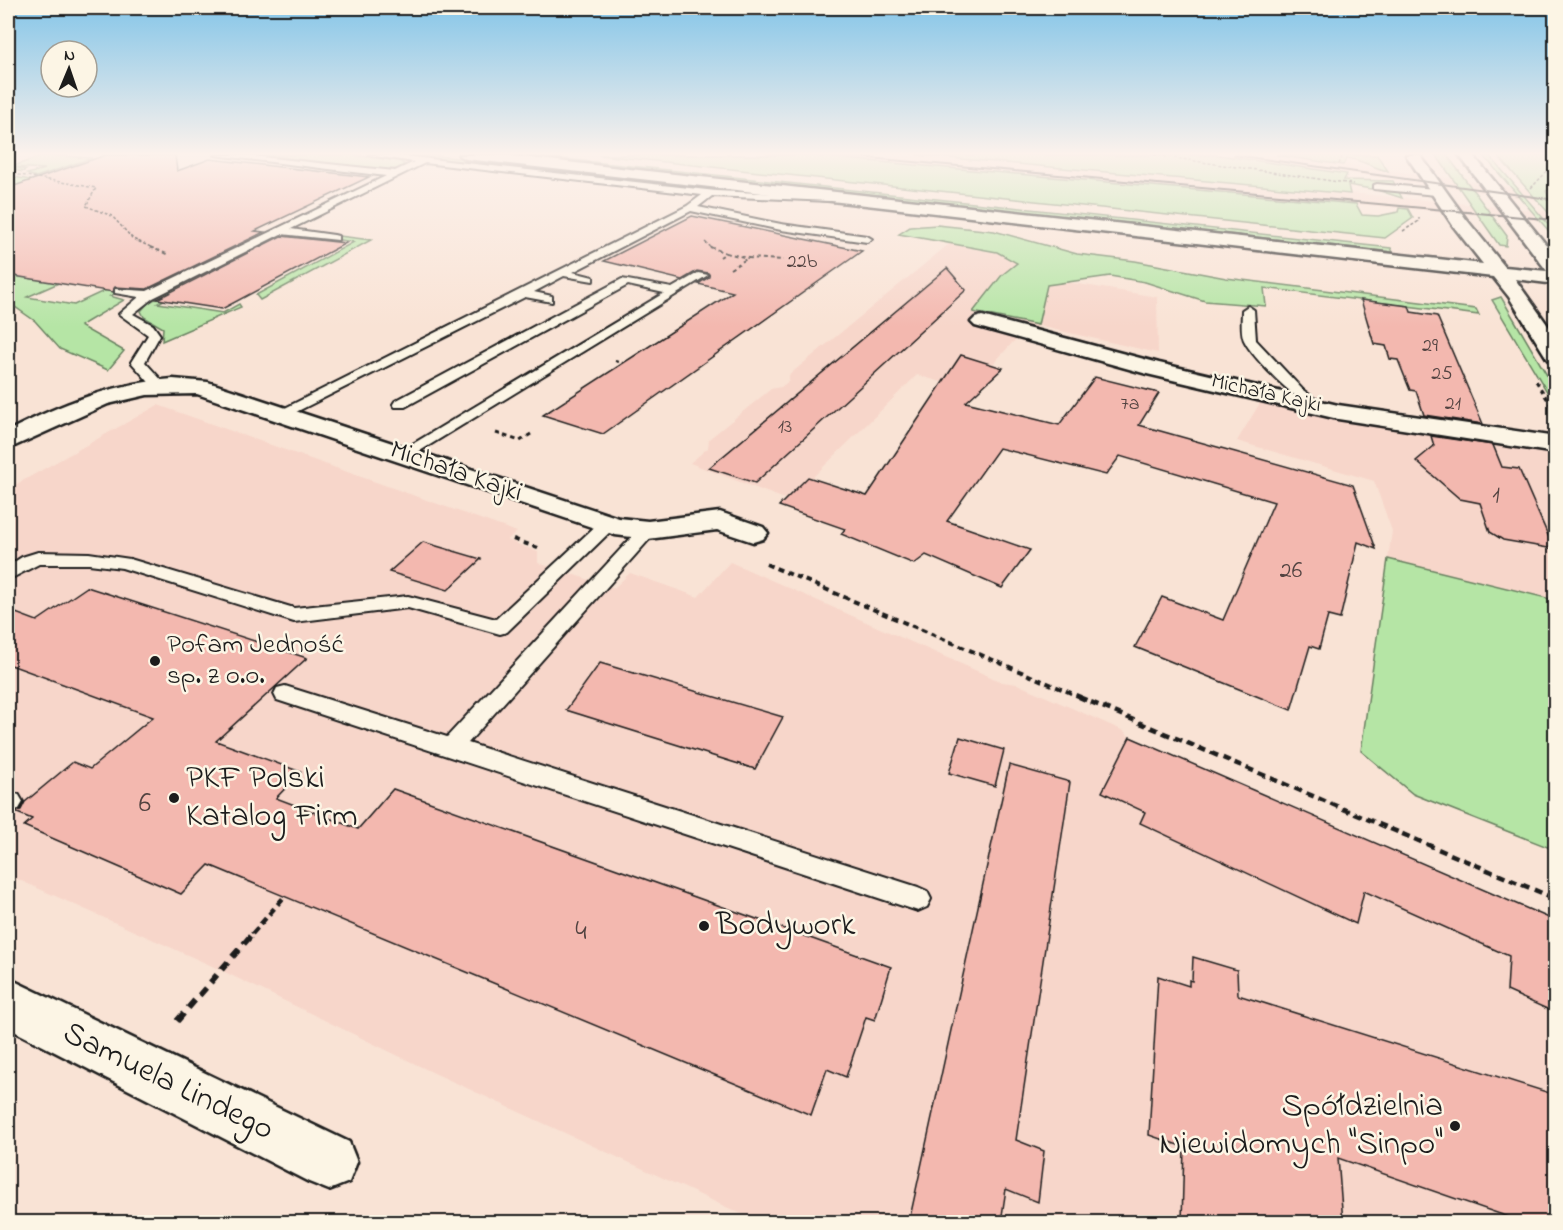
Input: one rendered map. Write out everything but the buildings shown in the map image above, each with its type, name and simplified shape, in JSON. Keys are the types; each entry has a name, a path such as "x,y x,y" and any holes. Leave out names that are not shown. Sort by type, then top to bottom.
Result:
{"main road":[{"path":"976,212 1556,278"},
{"path":"1107,212 1504,254"},
{"path":"1452,212 1520,298 1556,355"},
{"path":"1505,212 1529,248 1552,262"},
{"name":"Michała Kajki","path":"982,322 1155,369 1315,404 1338,412 1556,445"},
{"name":"Michała Kajki","path":"8,441 57,415 103,396 160,386 200,387 608,524 648,530 720,521 753,533"},
{"name":"Samuela Lindego","path":"8,1002 329,1162"}],"lane":[{"path":"160,386 138,362 154,335 149,328 125,314 149,295 316,212"},
{"path":"284,414 681,212"},
{"path":"712,212 867,240"},
{"path":"290,214 308,216"},
{"path":"250,232 334,238"},
{"path":"561,272 589,279"},
{"path":"404,454 702,276"},
{"path":"400,404 626,281 674,292"},
{"path":"119,291 149,295"},
{"path":"521,292 548,299"},
{"path":"1248,310 1250,341 1298,393 1315,404"},
{"path":"8,574 29,560 96,559 124,563 294,615 408,602 500,627 608,524"},
{"path":"451,747 648,530"},
{"path":"285,694 918,899"}],"path":[{"path":"103,212 112,216 133,239 169,255 209,266"},
{"path":"726,253 748,258"},
{"path":"507,436 520,441 531,434"},
{"path":"762,562 1556,899"},
{"path":"177,1021 284,897"}],"shaded area":[{"path":"1447,212 1555,212 1555,222"},
{"path":"949,244 1036,260 1024,275 1157,297 1158,353 1039,326 1013,342 993,364 1003,367 976,392 917,375 812,478 808,477 785,499 690,463 708,448 709,439 771,389 781,387 789,381 789,375"},
{"path":"1263,398 1555,451 1555,600 1388,559 1392,531 1374,481 1237,441"},
{"path":"158,405 517,532 507,540 538,552 538,563 614,588 630,573 698,597 730,562 1002,682 1017,684 1124,731 1130,737 1555,921 1555,1222 759,1222 434,1073 210,965 8,875 8,489"}],"green space":[{"path":"8,212 26,212 8,217"},
{"path":"59,212 93,214 62,222 64,224 102,218 116,245 82,253 82,256 125,249 166,267 136,280 140,282 174,270 179,272 148,286 129,287 110,296 124,300 80,326 124,351 108,370 60,349 35,321 8,302 8,271 105,243 80,232 8,252 8,233 70,217","holes":["106,262 151,269 74,305 27,297"]},
{"path":"1029,212 1061,212 1391,248 1393,252"},
{"path":"1143,212 1361,212 1362,215 1378,216 1410,212 1413,218 1385,238"},
{"path":"1476,212 1490,212 1507,236 1506,246 1499,245"},
{"path":"1533,212 1538,212 1555,232 1555,238"},
{"path":"1548,212 1555,212 1555,220"},
{"path":"937,225 994,231 1077,254 1135,261 1226,278 1476,309 1479,315 1264,288 1266,306 1205,301 1145,282 1110,276 1047,285 1038,325 973,312 1002,275 1017,263 997,252 899,234 910,227"},
{"path":"339,236 371,240 260,300 256,295 354,242 333,239"},
{"path":"179,285 193,285 158,303 223,313 239,304 241,307 162,341 163,328 144,317 141,311 148,303"},
{"path":"1501,297 1555,389 1555,405 1492,300"},
{"path":"1388,559 1555,600 1555,850 1413,794 1361,751"}],"railway":[{"path":"1472,212 1556,220"}],"place":[{"name":"Pofam Jedność sp. z o.o.","path":"155,661"},
{"name":"PKF Polski Katalog Firm","path":"174,798"},
{"name":"Bodywork","path":"704,926"},
{"name":"Spółdzielnia Niewidomych \"Sinpo\"","path":"1455,1126"}]}
